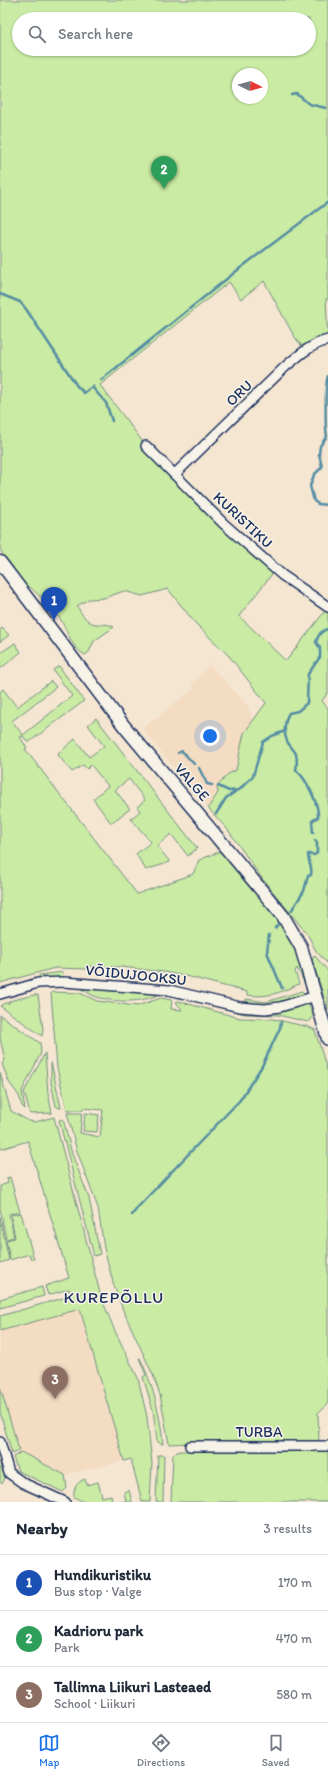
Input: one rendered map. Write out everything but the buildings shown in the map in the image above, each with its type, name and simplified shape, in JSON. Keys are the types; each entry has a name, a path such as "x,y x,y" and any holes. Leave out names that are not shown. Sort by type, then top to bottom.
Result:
{"street":[{"name":"ORU","path":"175,474 285,367 304,351 320,342 328,340"},
{"name":"KURISTIKU","path":"146,446 224,524 282,575 328,607"},
{"name":"VALGE","path":"0,562 124,726 283,916 301,947 328,1038"},
{"name":"VÕIDUJOOKSU","path":"0,994 38,983 64,982 169,990 240,1007 256,1009 280,1007 316,996"},
{"path":"0,1442 9,1473 23,1483 66,1502"},
{"name":"TURBA","path":"190,1446 328,1446"}],"shaded area":[{"path":"209,664 248,706 253,720 244,733 236,770 228,774 217,787 218,793 208,808 142,729 194,688 192,683 202,674"},
{"path":"80,1308 124,1461 64,1475 20,1452 0,1387 0,1331"}],"green space":[{"path":"0,0 328,0 328,299 326,299 328,340 304,349 294,336 264,281 241,299 229,282 100,385 146,446 276,569 239,616 286,661 328,607 328,692 322,701 328,708 328,964 316,951 308,935 261,877 228,830 208,808 218,793 217,787 228,774 236,770 244,733 266,703 229,656 195,623 168,589 142,596 124,591 104,598 89,599 77,606 84,617 92,623 114,627 94,641 89,652 85,655 76,648 56,613 30,587 28,589 0,550"},
{"path":"2,628 9,635 0,642 0,630"},
{"path":"15,643 21,652 0,669 0,650 2,652"},
{"path":"59,666 84,701 28,743 23,736 20,737 27,748 25,749 137,894 193,874 199,860 221,851 291,934 306,986 297,968 295,971 299,984 279,992 261,996 247,995 247,992 190,977 164,972 121,967 88,966 87,969 55,968 0,983 0,692 3,689 17,707 51,681 56,687 12,721 23,735 72,696 53,670"},
{"path":"96,718 197,848 188,856 171,834 157,846 170,862 146,870 136,854 151,842 131,819 140,811 137,807 145,800 129,779 115,790 130,809 111,823 93,799 108,786 91,765 87,769 83,765 72,772 58,755 75,739 89,757 104,746 88,725"},
{"path":"314,955 328,971 328,1010 312,960"},
{"path":"63,972 62,978 40,979 39,975"},
{"path":"82,987 161,993 147,999 121,1001 95,996 81,989"},
{"path":"302,991 305,995 275,1004 246,1005 246,999 266,1002"},
{"path":"52,992 80,993 97,1001 137,1006 161,998 172,1000 171,1009 182,1010 176,1002 178,1001 240,1018 273,1019 309,1027 315,1030 328,1073 328,1403 318,1413 319,1442 241,1441 169,1444 160,1395 153,1375 123,1310 114,1286 104,1248 98,1208 77,1151 67,1113 82,1113 80,1133 100,1137 103,1110 83,1108 82,1110 67,1110 57,1068"},
{"path":"38,995 43,1029 42,1036 0,1006 5,1003 9,1003 9,1001"},
{"path":"178,995 226,1007 308,1003 313,1015 311,1020 308,1022 278,1015 245,1014 177,997"},
{"path":"0,1015 40,1043 41,1053 22,1091 25,1109 22,1106 19,1096 9,1082 2,1064 5,1060 0,1038"},
{"path":"45,1053 48,1093 52,1113 30,1114 24,1092"},
{"path":"51,1062 61,1108 56,1106 51,1083"},
{"path":"0,1073 11,1111 29,1121 35,1122 54,1117 101,1297 114,1329 138,1378 147,1417 152,1463 150,1502 142,1502 131,1459 124,1461 80,1309 0,1331 0,1316 70,1296 69,1289 48,1295 45,1286 69,1278 28,1141 0,1149"},
{"path":"85,1113 99,1115 97,1132 83,1131"},
{"path":"63,1119 72,1154 89,1198 100,1254 94,1256 59,1120"},
{"path":"10,1177 20,1212 9,1214 14,1237 6,1239 0,1208 0,1186 8,1183 7,1178"},
{"path":"21,1213 34,1259 31,1259 29,1254 10,1260 6,1240 15,1238 11,1215"},
{"path":"0,1217 9,1260 0,1263"},
{"path":"42,1287 44,1296 0,1308 0,1299"},
{"path":"139,1358 149,1378 160,1421 163,1444 157,1441 153,1410 143,1377 146,1375"},
{"path":"0,1387 19,1450 12,1454 0,1412"},
{"path":"180,1451 328,1451 328,1502 171,1502 173,1454"},
{"path":"21,1452 65,1475 67,1488 63,1492 18,1471 13,1457"},
{"path":"158,1455 164,1455 163,1502 156,1502"},
{"path":"0,1461 3,1472 6,1476 2,1484 0,1482"},
{"path":"85,1479 87,1485 98,1482 102,1497 111,1495 112,1502 84,1502 74,1497 76,1486"},
{"path":"129,1490 132,1502 121,1502 126,1501 124,1492"}],"waterway":[{"path":"292,95 297,94 309,104 326,108"},
{"path":"101,380 239,269 328,202"},
{"path":"0,294 20,302 26,309 77,386 84,393 93,386"},
{"path":"328,376 326,387 327,436 320,446 319,454 322,467 314,475 310,486 314,501 318,504 328,505"},
{"path":"92,387 106,403 112,421"},
{"path":"313,833 312,821 318,817 318,812 308,785 296,770 296,754 287,741 285,726 289,713 298,711 307,703 308,674 320,657 320,648 316,642 320,633 323,630 328,629"},
{"path":"218,786 229,791 239,790 253,776 263,742 272,736 285,731"},
{"path":"178,753 182,751 194,764"},
{"path":"199,768 207,784 212,785"},
{"path":"216,814 226,798 235,792"},
{"path":"291,911 304,891 308,876 311,875 308,854 314,855 317,853 317,843 315,840"},
{"path":"275,928 280,922"},
{"path":"269,935 267,952 282,988"},
{"path":"132,1215 240,1100 262,1066 280,1028 281,1022"}],"place":[{"name":"Kadrioru park","path":"164,189"},
{"name":"Hundikuristiku","path":"54,620"},
{"name":"Tallinna Liikuri Lasteaed","path":"55,1399"}],"district":[{"name":"KUREPÕLLU","path":"114,1297"}]}
